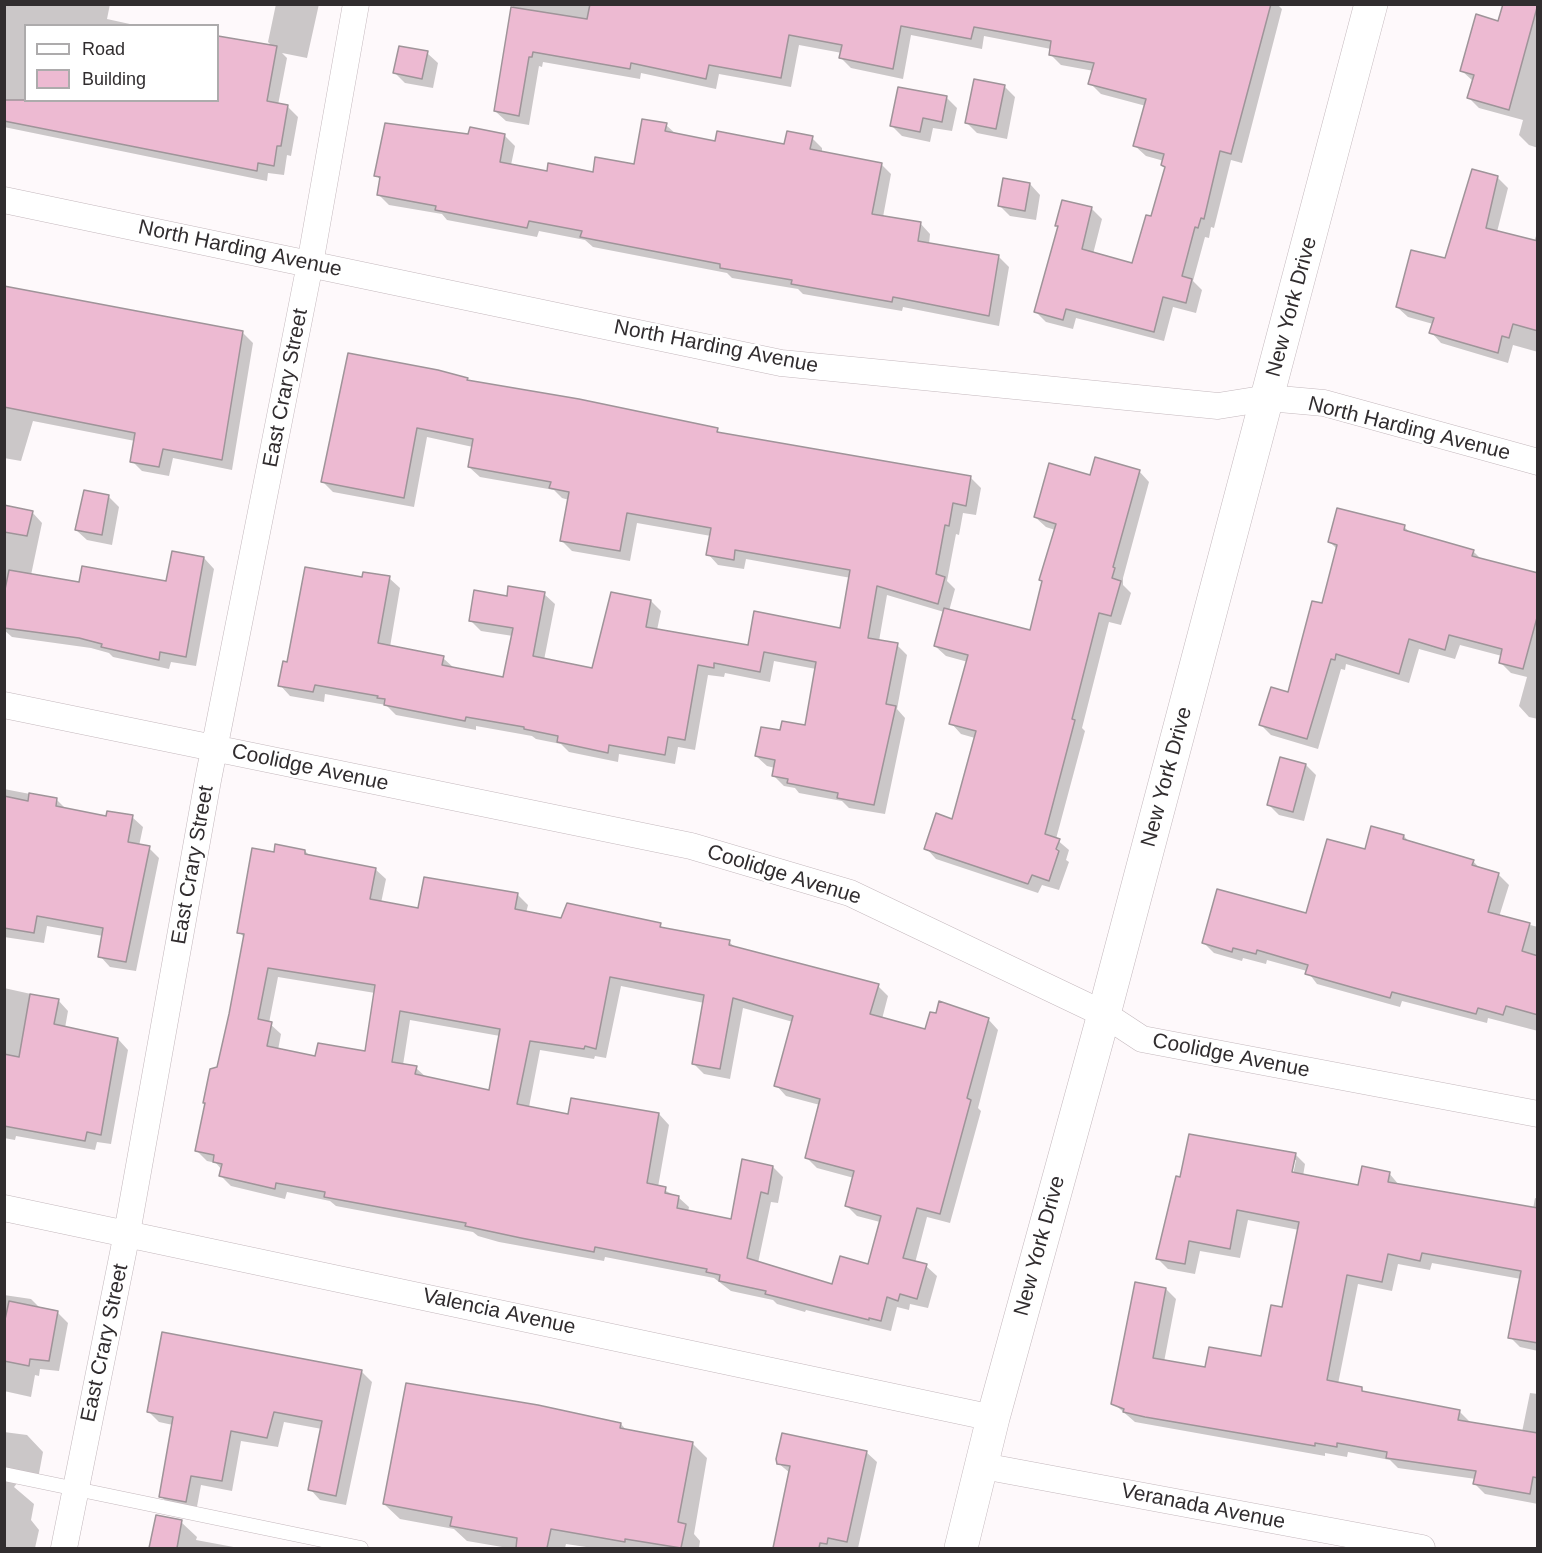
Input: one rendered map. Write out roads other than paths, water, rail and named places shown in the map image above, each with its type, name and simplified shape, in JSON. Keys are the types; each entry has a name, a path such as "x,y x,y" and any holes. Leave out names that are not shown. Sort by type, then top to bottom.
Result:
{"street":[{"name":"East Crary Street","path":"64,1548 128,1233 214,748 310,264 356,4"},
{"name":"New York Drive","path":"961,1548 993,1418 1104,1014 1371,4"},
{"name":"North Harding Avenue","path":"4,200 781,363 1218,406 1268,398 1324,403 1538,462"},
{"name":"Coolidge Avenue","path":"4,705 691,846 850,892 1104,1014 1142,1039 1538,1114"},
{"name":"Valencia Avenue","path":"4,1208 993,1418"},
{"name":"Veranada Avenue","path":"983,1466 1422,1548"}],"lane":[{"path":"4,1474 361,1548"}]}
